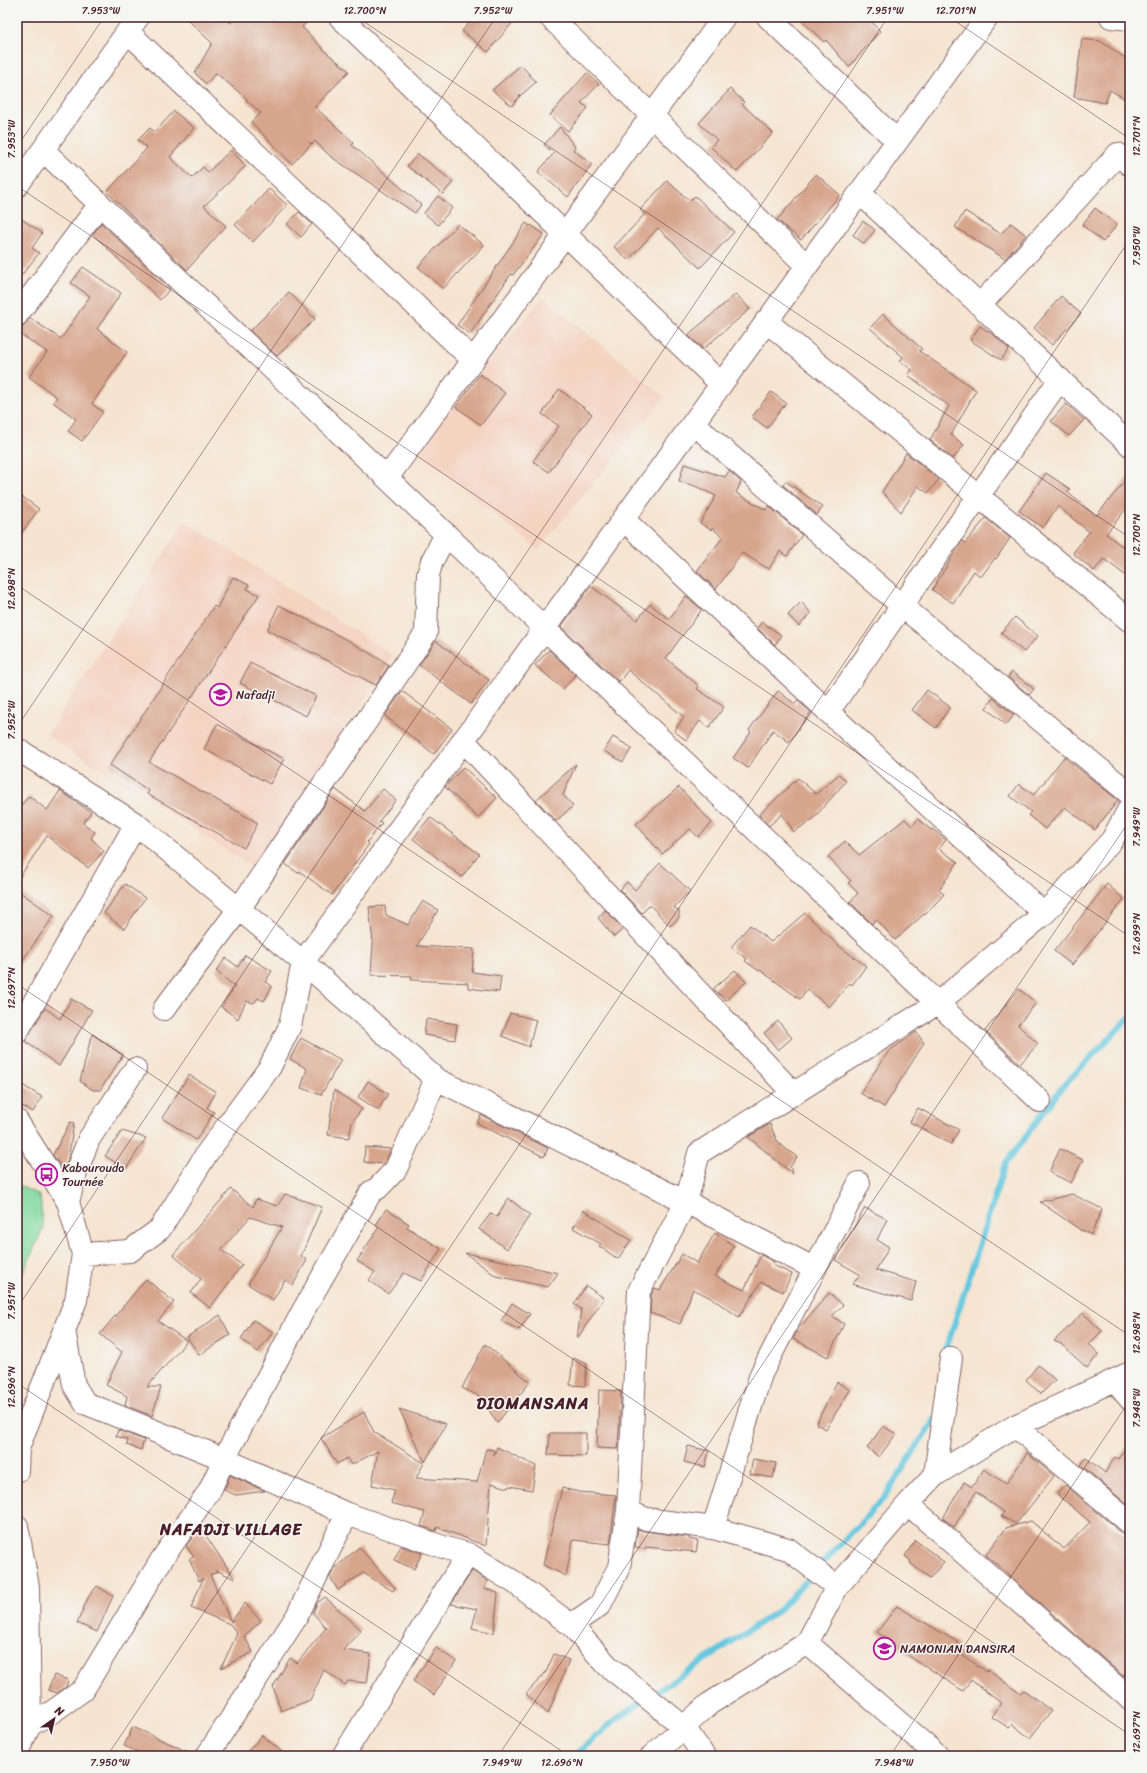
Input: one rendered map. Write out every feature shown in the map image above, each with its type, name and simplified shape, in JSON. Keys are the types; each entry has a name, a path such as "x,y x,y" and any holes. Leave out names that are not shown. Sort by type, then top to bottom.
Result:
{"street":[{"path":"340,17 721,384"},
{"path":"550,17 807,266"},
{"path":"387,478 724,17"},
{"path":"768,17 897,141"},
{"path":"1111,17 1130,19"},
{"path":"83,1254 130,1251 160,1228 207,1153 270,1067 290,1026 303,962 860,193 982,19"},
{"path":"17,186 133,24 473,360"},
{"path":"43,150 1040,1101"},
{"path":"980,305 1118,154 1130,165"},
{"path":"860,193 1130,445"},
{"path":"17,315 100,204"},
{"path":"766,321 1130,621"},
{"path":"828,712 1060,379"},
{"path":"693,423 902,606 1130,794"},
{"path":"623,519 1044,914"},
{"path":"164,1009 239,909 426,633 428,575 432,561 446,534"},
{"path":"464,740 793,1093"},
{"path":"17,749 136,824 303,962 436,1079 686,1202 815,1269"},
{"path":"571,1625 600,1605 619,1567 628,1511 639,1291 686,1202 699,1153 938,1003 1044,914 1112,840 1130,807"},
{"path":"17,1032 136,824"},
{"path":"68,1202 76,1172 89,1139 135,1069"},
{"path":"30,1725 52,1712 83,1690 162,1559 210,1490 224,1459 304,1309 371,1192 378,1188 396,1168 436,1079"},
{"path":"17,1121 68,1202 83,1254 76,1300 18,1448 17,1471"},
{"path":"713,1528 761,1374 859,1183"},
{"path":"64,1330 74,1384 85,1403 224,1459 347,1514 449,1550 468,1554 514,1582 571,1625 608,1666 684,1727 704,1756"},
{"path":"935,1475 950,1358"},
{"path":"652,1756 709,1704 807,1643 837,1587 908,1504 935,1475 1015,1426 1122,1377 1130,1399"},
{"path":"1015,1426 1130,1523"},
{"path":"908,1504 1130,1699"},
{"path":"628,1511 646,1519 713,1528 788,1549 837,1587"},
{"path":"207,1756 297,1616 347,1514"},
{"path":"17,1526 28,1587 30,1725 17,1752"},
{"path":"343,1756 468,1554"},
{"path":"807,1643 938,1756"}],"shaded area":[{"path":"543,297 665,397 538,550 417,450"},
{"name":"Nafadji","path":"185,521 393,656 255,869 47,735"}],"green space":[{"path":"17,1184 40,1196 43,1228 17,1287"}],"building":[{"path":"185,17 224,17 231,23 238,17 312,17 302,27 327,53 349,71 315,107 354,143 352,145 421,205 415,213 330,156 315,141 312,144 309,142 311,144 292,164 251,122 261,113 246,100 247,99 216,73 206,84 195,73 212,43"},
{"path":"474,17 517,17 488,52 462,31"},
{"path":"798,17 867,17 880,31 849,67 826,40 824,42"},
{"path":"1082,39 1100,41 1130,61 1130,102 1110,90 1105,103 1074,97"},
{"path":"521,65 536,82 520,96 512,106 492,90"},
{"path":"587,73 599,84 581,103 588,108 568,131 550,115"},
{"path":"730,89 744,102 742,104 773,133 737,172 711,147 717,140 699,123"},
{"path":"174,111 194,128 170,157 192,178 203,167 208,172 231,150 246,166 204,206 226,226 187,270 107,192 147,148 138,140 150,128 155,132"},
{"path":"560,127 575,147 573,150 592,164 568,197 538,172 554,153 544,145"},
{"path":"418,154 453,182 443,194 407,166"},
{"path":"816,174 840,195 801,240 777,220"},
{"path":"667,181 690,201 695,196 734,232 700,268 658,228 628,260 614,247 645,214 640,210"},
{"path":"269,189 287,205 253,242 235,225"},
{"path":"438,196 452,208 438,225 424,213"},
{"path":"1095,208 1117,225 1103,242 1082,225"},
{"path":"965,211 1001,234 1011,223 1026,235 1005,259 955,227"},
{"path":"299,212 312,224 301,237 287,224"},
{"path":"17,216 42,233 32,248 39,253 17,281"},
{"path":"863,221 875,230 864,244 853,235"},
{"path":"101,223 170,289 160,300 93,234"},
{"path":"526,223 544,234 513,275 511,274 470,334 457,325"},
{"path":"458,224 484,245 443,289 418,267"},
{"path":"83,267 121,293 97,329 127,352 92,404 103,412 82,441 68,431 76,419 53,402 57,397 29,377 47,352 17,332 30,318 61,339 90,296 71,283"},
{"path":"289,292 315,319 277,356 250,331"},
{"path":"736,294 750,309 703,349 688,335"},
{"path":"1061,296 1081,314 1052,345 1034,328"},
{"path":"883,314 922,349 919,351 976,390 951,435 964,445 953,459 930,440 949,406 908,375 912,370 900,361 903,357 870,328"},
{"path":"980,326 994,335 1009,349 1001,360 970,340"},
{"path":"480,374 505,393 481,425 456,407"},
{"path":"559,389 592,414 549,472 533,461 559,426 542,414"},
{"path":"771,392 786,403 767,428 752,417"},
{"path":"1066,404 1084,420 1069,436 1051,421"},
{"path":"906,453 939,479 928,493 918,486 901,512 882,492"},
{"path":"684,464 725,477 729,471 741,482 736,493 766,510 769,506 802,535 787,556 780,551 769,569 742,553 716,589 697,571 723,537 712,528 711,530 700,523 716,496 695,486 679,481"},
{"path":"1046,473 1070,489 1067,492 1096,516 1130,475 1130,504 1106,534 1130,552 1130,579 1104,559 1094,571 1073,553 1089,532 1058,506 1043,528 1019,511"},
{"path":"785,481 823,507 817,515 783,485"},
{"path":"17,493 39,509 17,539"},
{"path":"986,518 1010,538 996,559 995,558 981,577 974,571 953,603 932,590 962,541 965,543"},
{"path":"233,577 249,585 247,589 259,595 149,762 258,823 244,848 147,794 149,791 110,765 214,606 217,608"},
{"path":"591,586 637,620 650,604 669,619 686,596 701,609 666,658 699,686 697,689 724,707 709,728 700,721 686,740 674,731 684,717 628,670 619,682 561,627"},
{"path":"801,602 811,613 799,626 788,615"},
{"path":"279,605 351,642 389,665 376,685 267,630"},
{"path":"1015,617 1038,636 1024,652 1001,633"},
{"path":"762,622 781,635 775,645 757,628"},
{"path":"436,641 489,680 471,704 419,665"},
{"path":"549,650 576,675 563,689 535,665"},
{"path":"250,663 316,696 306,716 240,683"},
{"path":"1012,672 1034,689 1029,695 1008,677"},
{"path":"927,690 950,707 936,728 912,710"},
{"path":"402,691 452,729 434,754 385,716"},
{"path":"778,691 795,704 798,701 811,712 789,742 773,730 748,768 733,758 751,732 749,730"},
{"path":"993,698 1014,715 1006,725 986,708"},
{"path":"217,724 284,759 270,784 204,749"},
{"path":"613,737 632,748 623,762 604,751"},
{"path":"1064,757 1118,800 1095,830 1065,807 1045,829 1028,815 1031,812 1010,796 1019,784 1034,795"},
{"path":"576,764 563,795 573,806 556,821 536,800"},
{"path":"463,767 497,798 478,818 445,787"},
{"path":"839,774 846,781 814,818 794,832 782,814 769,826 759,815 798,778 816,794"},
{"path":"679,787 712,823 698,837 690,829 662,854 636,824"},
{"path":"335,789 365,811 383,789 396,800 379,821 382,823 367,842 369,844 332,895 299,871 298,873 285,864"},
{"path":"60,791 91,812 83,823 95,832 91,838 104,851 88,868 47,836 17,881 17,810 29,796 47,810"},
{"path":"430,817 479,854 462,877 413,839"},
{"path":"905,819 912,826 918,819 946,840 939,849 958,862 939,890 944,894 925,915 924,914 895,940 876,919 872,924 850,902 858,893 848,883 851,881 828,857 845,841 859,855"},
{"path":"660,863 690,891 674,907 679,911 679,918 670,926 650,905 642,913 620,890 627,882 635,890"},
{"path":"125,884 145,898 124,929 104,913"},
{"path":"1107,884 1124,899 1072,965 1054,951"},
{"path":"17,890 54,916 17,968"},
{"path":"423,901 438,910 417,946 474,949 472,972 501,976 499,992 468,988 468,983 411,980 412,976 371,975 373,943 369,907 385,906 386,915 408,925"},
{"path":"605,910 623,929 614,937 598,918"},
{"path":"805,913 839,946 866,966 852,985 850,983 829,1007 807,989 800,999 745,961 747,959 731,947 750,925 771,942"},
{"path":"245,955 272,971 265,982 272,986 264,1001 258,998 254,1003 246,1001 238,1019 221,1007 235,987 216,971 226,958 238,967"},
{"path":"735,970 746,982 726,1000 713,989"},
{"path":"1019,989 1036,1003 1018,1025 1038,1044 1020,1064 985,1031"},
{"path":"71,999 92,1010 59,1066 25,1041 45,1008 60,1019"},
{"path":"510,1013 536,1020 529,1047 502,1036"},
{"path":"426,1019 457,1024 455,1040 424,1035"},
{"path":"778,1021 792,1038 778,1050 764,1033"},
{"path":"916,1032 924,1043 884,1107 860,1093 889,1051"},
{"path":"92,1034 123,1055 100,1090 93,1090 80,1081"},
{"path":"301,1038 341,1060 321,1095 301,1088 307,1069 290,1059"},
{"path":"189,1075 216,1092 207,1108 214,1112 196,1140 162,1118"},
{"path":"368,1081 388,1094 378,1110 358,1097"},
{"path":"17,1082 42,1097 33,1112 17,1103"},
{"path":"334,1090 362,1109 352,1122 349,1138 328,1135"},
{"path":"918,1108 959,1130 951,1144 910,1122"},
{"path":"481,1115 548,1148 544,1157 477,1123"},
{"path":"70,1122 74,1123 68,1159 64,1170 53,1155"},
{"path":"770,1124 778,1143 797,1157 790,1167 793,1174 748,1137"},
{"path":"122,1131 146,1138 126,1169 105,1156"},
{"path":"365,1147 391,1149 384,1164 364,1162"},
{"path":"1060,1149 1083,1160 1071,1183 1049,1172"},
{"path":"231,1189 253,1207 256,1199 277,1206 285,1194 322,1207 301,1256 307,1260 293,1285 285,1280 273,1300 248,1284 282,1227 250,1217 221,1250 242,1265 210,1308 191,1293 201,1279 173,1255"},
{"path":"1072,1194 1102,1209 1091,1235 1083,1230 1082,1231 1040,1202"},
{"path":"508,1198 530,1215 507,1249 479,1229 491,1213 497,1217"},
{"path":"865,1208 887,1219 877,1240 889,1247 876,1270 916,1282 911,1301 852,1284 861,1275 835,1260"},
{"path":"386,1209 409,1224 407,1227 441,1249 421,1281 404,1273 388,1294 369,1280 375,1272 357,1261 379,1227 376,1225"},
{"path":"583,1210 631,1240 618,1259 599,1246 601,1244 573,1228"},
{"path":"715,1233 734,1246 715,1276 744,1290 761,1255 774,1262 773,1265 792,1274 783,1292 761,1282 739,1317 711,1298 693,1289 680,1324 650,1313 651,1294 655,1288 660,1290 682,1254 697,1263"},
{"path":"465,1253 558,1273 548,1287 496,1276"},
{"path":"146,1279 174,1302 158,1321 187,1341 147,1387 161,1387 152,1416 125,1405 127,1396 106,1385 122,1352 100,1334"},
{"path":"586,1286 604,1298 577,1339 581,1309 574,1304"},
{"path":"829,1293 843,1305 832,1316 844,1324 828,1357 793,1339 798,1329"},
{"path":"512,1303 530,1314 519,1330 501,1321"},
{"path":"1083,1313 1102,1331 1089,1344 1099,1354 1087,1368 1061,1344 1054,1341"},
{"path":"220,1315 230,1335 199,1355 187,1337"},
{"path":"253,1320 273,1332 258,1352 241,1339"},
{"path":"485,1344 530,1382 497,1423 481,1397 462,1388"},
{"path":"573,1358 587,1364 585,1386 570,1385"},
{"path":"1038,1365 1055,1380 1041,1394 1026,1380"},
{"path":"837,1382 850,1390 826,1429 816,1424"},
{"path":"599,1390 621,1391 618,1449 597,1448"},
{"path":"399,1409 446,1424 425,1462"},
{"path":"364,1412 374,1432 424,1463 416,1478 477,1482 486,1449 494,1450 494,1455 497,1447 536,1466 532,1490 509,1486 508,1488 491,1483 486,1546 437,1527 436,1531 421,1526 425,1512 391,1503 395,1490 372,1485 378,1451 351,1465 347,1458 337,1464 321,1438"},
{"path":"883,1426 896,1434 879,1457 867,1448"},
{"path":"118,1430 144,1440 141,1450 127,1445 128,1440 116,1436"},
{"path":"550,1433 586,1433 586,1456 548,1455"},
{"path":"1130,1442 1130,1507 1081,1465 1086,1458 1105,1473 1115,1457 1118,1459"},
{"path":"688,1446 709,1451 705,1467 684,1462"},
{"path":"1027,1453 1054,1476 1016,1524 1001,1516 1004,1512 976,1492 954,1527 943,1518 964,1482 972,1487 984,1469 1006,1484"},
{"path":"753,1459 776,1463 773,1478 750,1474"},
{"path":"230,1475 265,1491 236,1495 224,1490"},
{"path":"1065,1485 1122,1533 1130,1535 1130,1670 1123,1676 986,1555 1006,1528 1031,1521 1064,1549 1090,1522 1057,1494"},
{"path":"562,1488 579,1492 616,1495 610,1544 573,1540 566,1576 543,1565"},
{"path":"200,1527 235,1579 216,1570 217,1572 210,1575 231,1622 245,1603 261,1621 244,1636 253,1652 221,1668 237,1634 230,1624 191,1608 203,1579 199,1581 189,1559 194,1557 186,1546"},
{"path":"638,1529 689,1537 689,1539 698,1541 696,1552 635,1547"},
{"path":"915,1540 944,1562 930,1578 910,1563 911,1561 905,1556"},
{"path":"401,1546 422,1553 414,1569 394,1560"},
{"path":"359,1547 395,1588 393,1591 363,1573 338,1590 330,1577 333,1570"},
{"path":"472,1571 488,1581 484,1588 498,1593 494,1633 472,1628 477,1609 451,1604"},
{"path":"97,1586 113,1596 97,1632 77,1623 89,1596"},
{"path":"325,1597 361,1630 343,1650 371,1654 367,1683 348,1681 345,1685 324,1670 310,1700 281,1711 273,1687 290,1658 297,1663 326,1628 313,1613 317,1603"},
{"path":"897,1606 959,1643 955,1650 987,1672 988,1670 1021,1694 1024,1690 1051,1711 1030,1738 1012,1724 1009,1728 992,1717 1001,1703 971,1680 963,1691 924,1665 923,1666 877,1632"},
{"path":"436,1648 456,1661 434,1695 413,1681"},
{"path":"554,1654 569,1660 548,1714 526,1694 546,1672"},
{"path":"54,1675 68,1680 66,1687 57,1693 48,1690"},
{"path":"133,1727 195,1756 147,1756 124,1746"},
{"path":"262,1735 287,1756 244,1756"}],"waterway":[{"path":"944,1356 1005,1164 1063,1086 1130,1017"},
{"path":"574,1756 615,1720 779,1610 884,1498 933,1420"}],"place":[{"name":"Nafadji","path":"220,695"},
{"name":"Kabouroudo Tournée","path":"46,1175"},
{"name":"NAMONIAN DANSIRA","path":"884,1649"}],"district":[{"name":"DIOMANSANA","path":"533,1403"},
{"name":"NAFADJI VILLAGE","path":"231,1529"}]}
